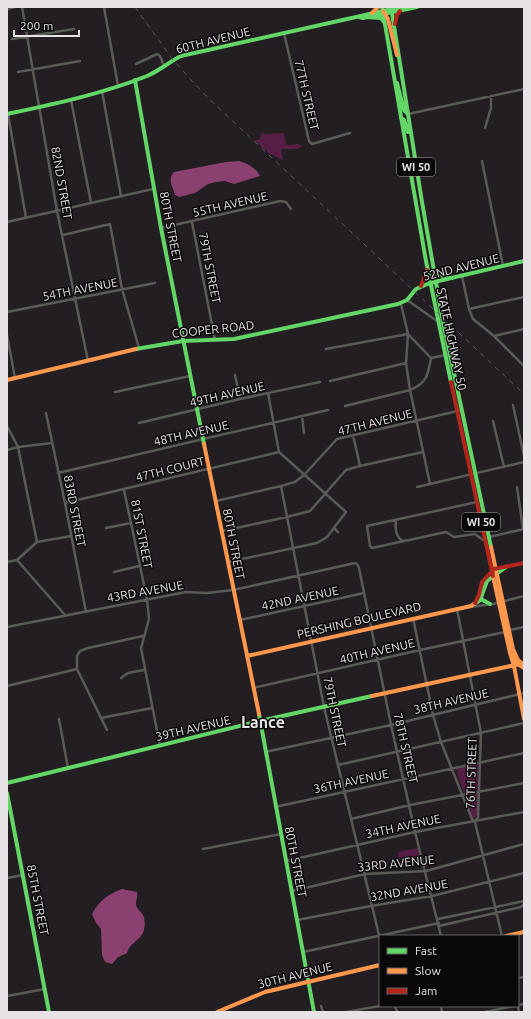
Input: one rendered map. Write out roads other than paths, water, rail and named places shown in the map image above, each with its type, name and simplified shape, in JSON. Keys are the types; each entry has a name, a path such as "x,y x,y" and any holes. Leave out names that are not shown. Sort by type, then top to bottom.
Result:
{"street":[{"path":"7,9 15,7"},
{"name":"82ND STREET","path":"22,7 57,211 88,361"},
{"path":"104,7 118,86"},
{"path":"372,13 378,7"},
{"name":"60TH AVENUE","path":"8,113 72,100 118,86 156,73 181,56 372,13 417,7"},
{"path":"395,30 396,17 401,9"},
{"path":"387,10 393,46 400,62"},
{"name":"60TH AVENUE","path":"359,17 366,17 387,10"},
{"name":"STATE HIGHWAY 50","path":"387,10 385,25 427,268 433,282 441,312 462,410 477,502 501,602 510,653 521,665"},
{"name":"STATE HIGHWAY 50","path":"387,10 395,30 433,269 433,282 444,355 489,537 494,572"},
{"path":"366,17 381,18 385,25"},
{"path":"12,39 27,38 74,28"},
{"name":"77TH STREET","path":"284,33 309,142 312,144 350,133"},
{"path":"136,64 157,54 160,56 165,67"},
{"path":"18,72 33,68 80,61"},
{"path":"394,74 400,90 404,110 408,114 524,89"},
{"name":"80TH STREET","path":"135,80 161,228 260,721 314,1012"},
{"path":"102,91 121,196"},
{"path":"485,128 492,103 491,96"},
{"path":"72,100 91,203"},
{"path":"8,113 26,218"},
{"path":"401,118 406,124 414,154"},
{"path":"482,160 503,266"},
{"path":"7,222 154,189"},
{"name":"55TH AVENUE","path":"161,228 280,201 286,202 291,209"},
{"path":"416,204 423,221 426,224"},
{"name":"79TH STREET","path":"192,222 216,340"},
{"path":"63,235 110,224 122,289 140,348"},
{"path":"424,251 430,265 433,282"},
{"name":"52ND AVENUE","path":"407,300 414,291 421,286 433,282 524,262"},
{"path":"421,286 425,278 427,268"},
{"path":"433,269 438,274 452,278"},
{"path":"462,276 469,309 473,319 494,336 524,365"},
{"name":"54TH AVENUE","path":"7,312 155,283"},
{"path":"469,309 523,297"},
{"path":"407,300 438,321"},
{"name":"COOPER ROAD","path":"7,380 140,348 183,340 216,340 258,334 401,304 407,300"},
{"path":"401,304 408,334 406,363 410,390 430,484"},
{"path":"494,336 524,329"},
{"path":"326,349 408,334"},
{"path":"408,334 431,358"},
{"path":"7,335 15,378"},
{"path":"431,358 450,354"},
{"path":"346,406 418,387 427,377 431,358"},
{"path":"330,380 406,363"},
{"path":"235,375 240,399"},
{"path":"115,392 190,376"},
{"name":"49TH AVENUE","path":"139,423 320,382"},
{"path":"228,562 317,543 327,537 346,512 279,452 268,393"},
{"path":"513,405 524,456"},
{"name":"48TH AVENUE","path":"58,473 328,410"},
{"name":"47TH AVENUE","path":"215,501 295,482 304,475 337,439 462,410"},
{"name":"83RD STREET","path":"46,413 86,612"},
{"path":"302,416 304,433"},
{"path":"493,421 504,467"},
{"path":"7,426 18,447 37,542"},
{"path":"352,435 360,466"},
{"path":"7,450 18,447 52,443"},
{"name":"47TH COURT","path":"65,503 279,452"},
{"path":"221,531 287,517 310,510 346,470 423,452"},
{"path":"417,486 524,462"},
{"name":"79TH STREET","path":"281,486 324,707 365,874 371,906 379,935"},
{"path":"489,537 524,529 517,487"},
{"name":"81ST STREET","path":"124,490 147,599 149,619 141,648 144,670 160,746"},
{"path":"477,502 367,526 370,546 372,548 446,532 454,537 475,534 483,540"},
{"path":"396,520 396,533 399,539 403,542"},
{"path":"106,528 131,523"},
{"path":"334,528 338,532"},
{"path":"7,562 16,560 37,542 71,536"},
{"path":"16,560 65,616"},
{"name":"43RD AVENUE","path":"7,627 186,592 207,593 234,590 298,575 355,563 357,564"},
{"name":"PERSHING BOULEVARD","path":"247,656 468,606 475,603 479,599 482,582 494,572 506,567 524,563"},
{"name":"78TH STREET","path":"357,564 359,566 384,694 415,832 442,935"},
{"path":"114,572 139,566"},
{"name":"42ND AVENUE","path":"240,620 364,593"},
{"path":"468,606 475,607 524,596"},
{"path":"479,599 490,604"},
{"name":"76TH STREET","path":"457,609 471,675 481,733 478,818 475,822 502,935"},
{"path":"413,618 433,715 441,742 472,819 475,822"},
{"name":"40TH AVENUE","path":"253,688 524,627"},
{"name":"STATE HIGHWAY 50","path":"507,631 515,654 521,665"},
{"path":"107,730 77,669 77,656 80,650 144,636"},
{"path":"510,653 521,665 524,719"},
{"path":"515,654 516,661"},
{"name":"39TH AVENUE","path":"7,783 260,721 521,665"},
{"path":"7,686 77,669"},
{"path":"121,678 128,673 144,670"},
{"name":"38TH AVENUE","path":"265,752 391,725 522,694"},
{"path":"101,718 152,708"},
{"path":"59,719 69,768"},
{"path":"338,765 524,723"},
{"name":"36TH AVENUE","path":"275,807 524,753"},
{"path":"351,819 410,805 524,782"},
{"name":"85TH STREET","path":"7,792 49,1012"},
{"name":"34TH AVENUE","path":"286,860 415,832 524,812"},
{"path":"203,849 281,834"},
{"name":"33RD AVENUE","path":"292,890 365,874 426,871 524,844"},
{"name":"32ND AVENUE","path":"297,920 432,896 489,883 524,873"},
{"path":"7,878 23,875"},
{"path":"438,919 524,901"},
{"path":"390,935 496,913 521,907 524,904"},
{"path":"510,935 524,932"},
{"path":"303,952 379,937"},
{"name":"30TH AVENUE","path":"218,1012 265,992 379,965"},
{"path":"7,996 45,989"},
{"path":"321,1006 323,1012"},
{"path":"346,1012 379,1006"},
{"path":"485,1012 509,1007"}],"railway":[{"path":"135,7 173,60 207,97 524,394"}],"district":[{"name":"Lance","path":"263,722"}]}
